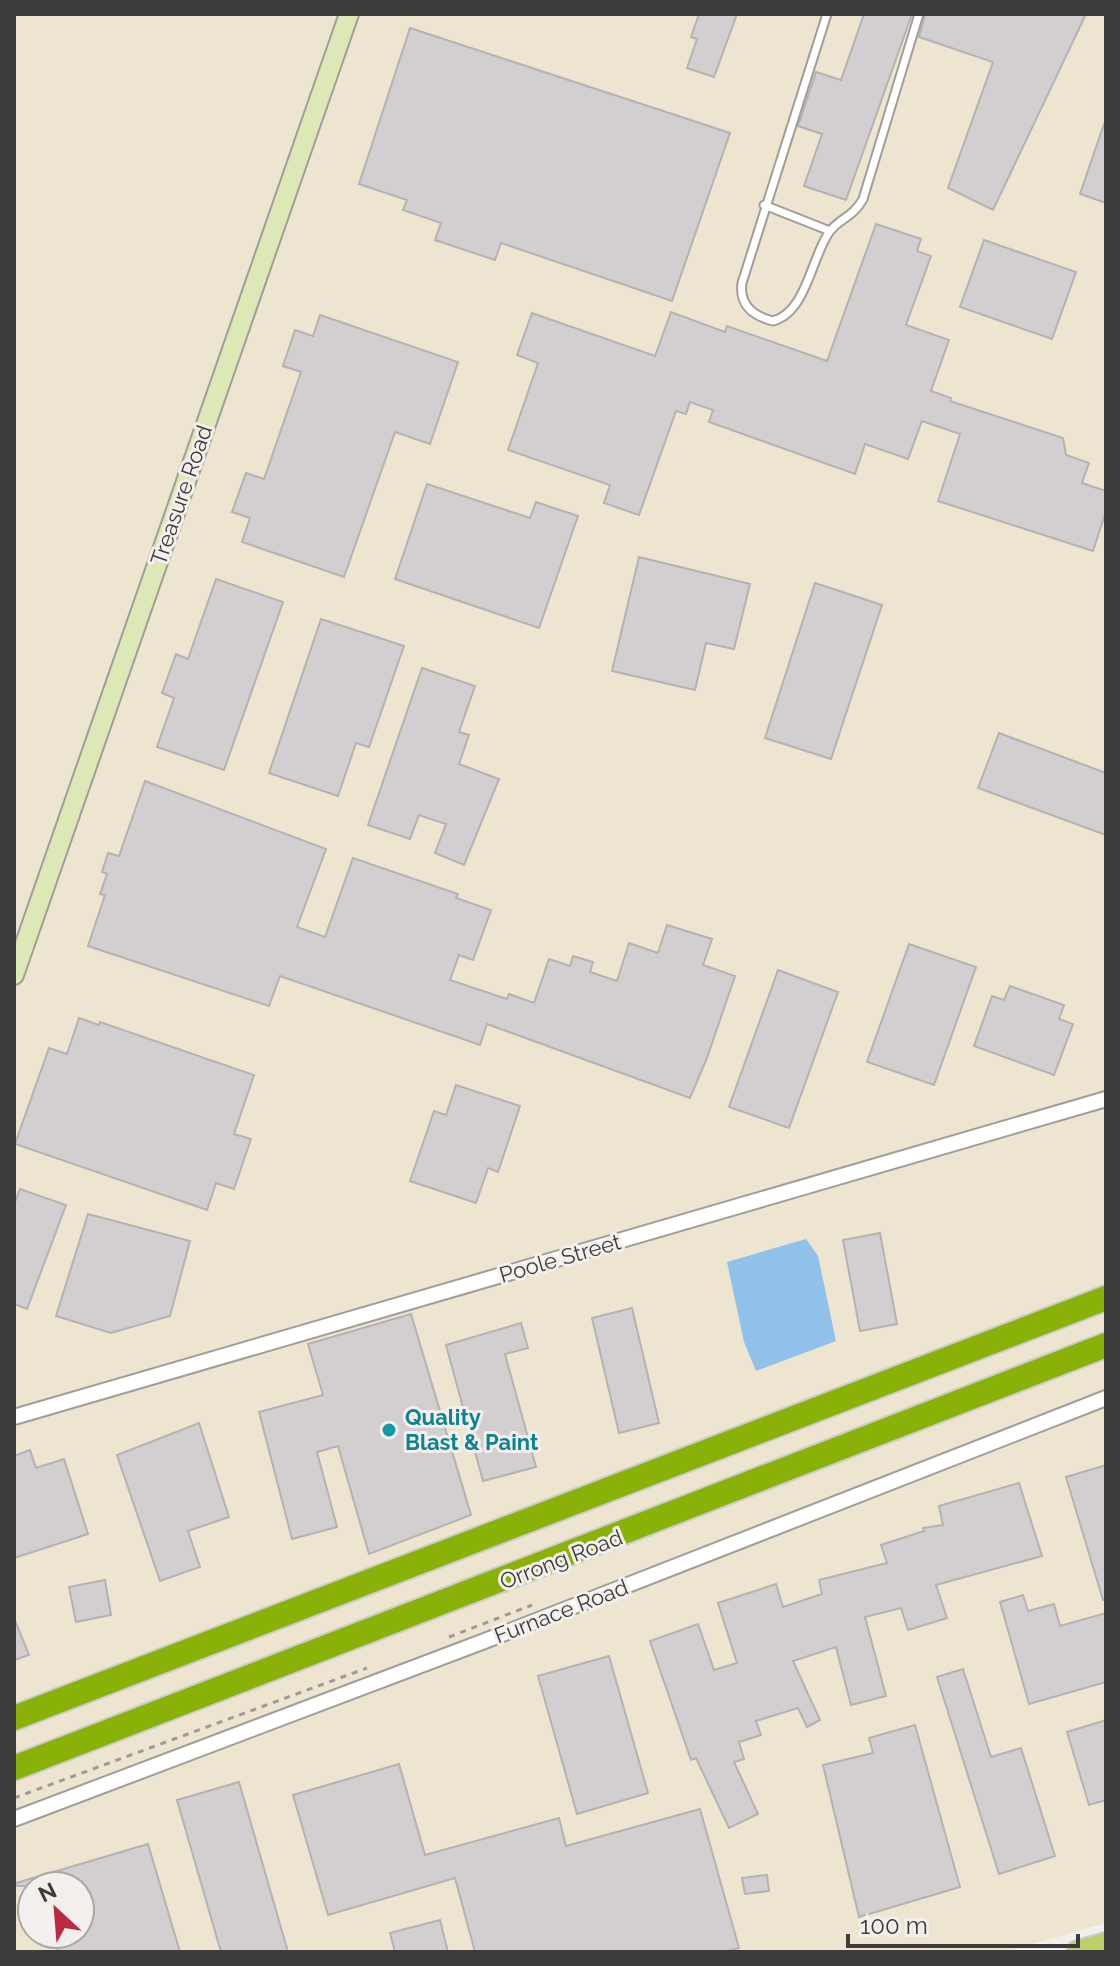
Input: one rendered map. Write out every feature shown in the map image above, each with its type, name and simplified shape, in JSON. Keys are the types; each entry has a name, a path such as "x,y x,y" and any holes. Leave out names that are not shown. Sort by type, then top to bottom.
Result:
{"highway":[{"path":"14,1718 1106,1298"},
{"name":"Orrong Road","path":"15,1767 1106,1345"}],"main road":[{"path":"1078,1952 1106,1944"}],"street":[{"name":"Treasure Road","path":"14,975 349,14"},
{"name":"Poole Street","path":"14,1417 1106,1099"},
{"name":"Furnace Road","path":"14,1819 482,1642 1106,1398"}],"lane":[{"path":"827,14 764,205 741,292 746,306 757,316 773,321 784,318 792,310 830,231 852,216 863,199 919,14"},
{"path":"764,205 830,231"}],"path":[{"path":"445,1638 534,1604"},
{"path":"14,1798 372,1666"}],"shaded area":[{"path":"14,14 1106,14 1106,1923 1006,1952 14,1952"}],"water":[{"path":"806,1239 818,1256 836,1341 756,1371 744,1342 727,1262"}],"building":[{"path":"699,14 737,14 714,77 687,68 697,39 691,37"},
{"path":"864,14 912,14 846,200 804,186 822,134 798,126 816,72 841,80"},
{"path":"925,14 1086,14 993,210 948,188 993,62 919,37"},
{"path":"410,28 730,133 672,301 501,243 495,260 435,240 441,223 403,210 407,200 359,184"},
{"path":"1106,124 1106,203 1080,194"},
{"path":"876,224 921,239 917,251 931,256 906,325 949,340 931,391 951,398 950,401 1063,438 1066,455 1089,463 1082,483 1106,491 1106,511 1093,551 938,501 960,434 922,421 908,459 865,444 855,474 709,422 713,410 690,402 686,414 676,411 639,515 604,503 610,485 508,450 538,363 517,355 532,313 655,356 671,312 725,332 727,326 827,361"},
{"path":"984,240 1076,272 1052,339 960,307"},
{"path":"320,315 458,362 430,444 395,432 344,577 242,542 250,518 232,512 246,473 264,479 301,372 283,366 295,330 313,336"},
{"path":"427,484 530,518 536,502 578,516 539,628 395,579"},
{"path":"639,557 750,584 734,649 706,643 695,690 612,671"},
{"path":"216,579 283,602 224,770 157,747 174,698 162,693 176,654 188,659"},
{"path":"815,583 882,605 831,759 765,738"},
{"path":"321,619 404,646 369,747 356,743 338,796 269,773"},
{"path":"422,668 475,686 459,732 469,735 459,764 499,779 464,865 435,853 446,824 419,815 410,839 368,825"},
{"path":"999,733 1106,773 1106,835 978,788"},
{"path":"145,781 326,849 297,927 325,937 353,858 458,894 456,898 491,910 473,960 459,955 450,980 507,999 509,994 534,1003 549,959 570,966 573,956 593,962 590,972 617,981 629,943 658,953 667,925 712,939 703,965 735,976 690,1098 487,1024 480,1045 280,976 269,1006 88,946 105,895 100,894 107,874 102,872 108,853 119,856"},
{"path":"909,944 976,967 934,1085 867,1062"},
{"path":"778,970 838,992 789,1128 729,1107"},
{"path":"1010,986 1064,1005 1059,1019 1073,1024 1054,1075 974,1046 992,996 1004,1000"},
{"path":"79,1018 99,1025 100,1022 254,1075 234,1134 251,1139 234,1189 216,1183 207,1210 15,1144 49,1048 67,1054"},
{"path":"456,1085 520,1106 498,1172 488,1168 476,1203 410,1181 434,1111 446,1115"},
{"path":"20,1189 66,1205 27,1309 14,1304 14,1205"},
{"path":"88,1214 190,1241 170,1316 111,1333 56,1316"},
{"path":"880,1233 897,1324 860,1331 843,1240"},
{"path":"632,1308 659,1423 619,1433 592,1318"},
{"name":"Quality Blast & Paint","path":"411,1314 471,1515 369,1554 338,1446 317,1452 337,1527 292,1539 259,1412 323,1395 308,1344"},
{"path":"521,1323 528,1348 505,1354 536,1467 483,1481 446,1345"},
{"path":"199,1423 229,1517 188,1531 200,1567 160,1581 117,1455"},
{"path":"30,1450 36,1468 64,1459 88,1534 14,1558 14,1456"},
{"path":"1106,1465 1106,1600 1103,1600 1066,1477"},
{"path":"1019,1483 1042,1556 936,1585 947,1618 908,1630 901,1608 865,1617 886,1696 851,1705 836,1647 793,1661 820,1720 807,1727 798,1708 756,1721 761,1735 739,1742 744,1759 734,1762 758,1814 729,1828 696,1758 691,1760 650,1641 698,1624 714,1670 737,1663 718,1603 776,1584 783,1607 822,1594 819,1580 887,1563 881,1545 924,1531 923,1528 943,1525 939,1506"},
{"path":"105,1580 111,1615 76,1622 69,1587"},
{"path":"1023,1595 1028,1611 1054,1604 1060,1626 1106,1613 1106,1682 1029,1704 1000,1602"},
{"path":"14,1618 29,1655 14,1660"},
{"path":"609,1656 648,1793 577,1814 538,1676"},
{"path":"963,1669 991,1757 1021,1748 1055,1856 999,1874 937,1677"},
{"path":"1106,1720 1106,1800 1089,1805 1067,1732"},
{"path":"915,1725 960,1887 859,1917 823,1765 873,1753 869,1738"},
{"path":"399,1764 425,1855 559,1818 566,1846 700,1809 739,1948 723,1952 475,1952 455,1878 328,1915 293,1795"},
{"path":"239,1782 288,1952 221,1952 177,1800"},
{"path":"148,1844 180,1952 58,1952 96,1950 96,1870 60,1870"},
{"path":"767,1875 769,1891 745,1894 742,1878"},
{"path":"440,1920 448,1952 395,1952 390,1933"}],"place":[{"name":"Quality Blast & Paint","path":"389,1430"}]}
